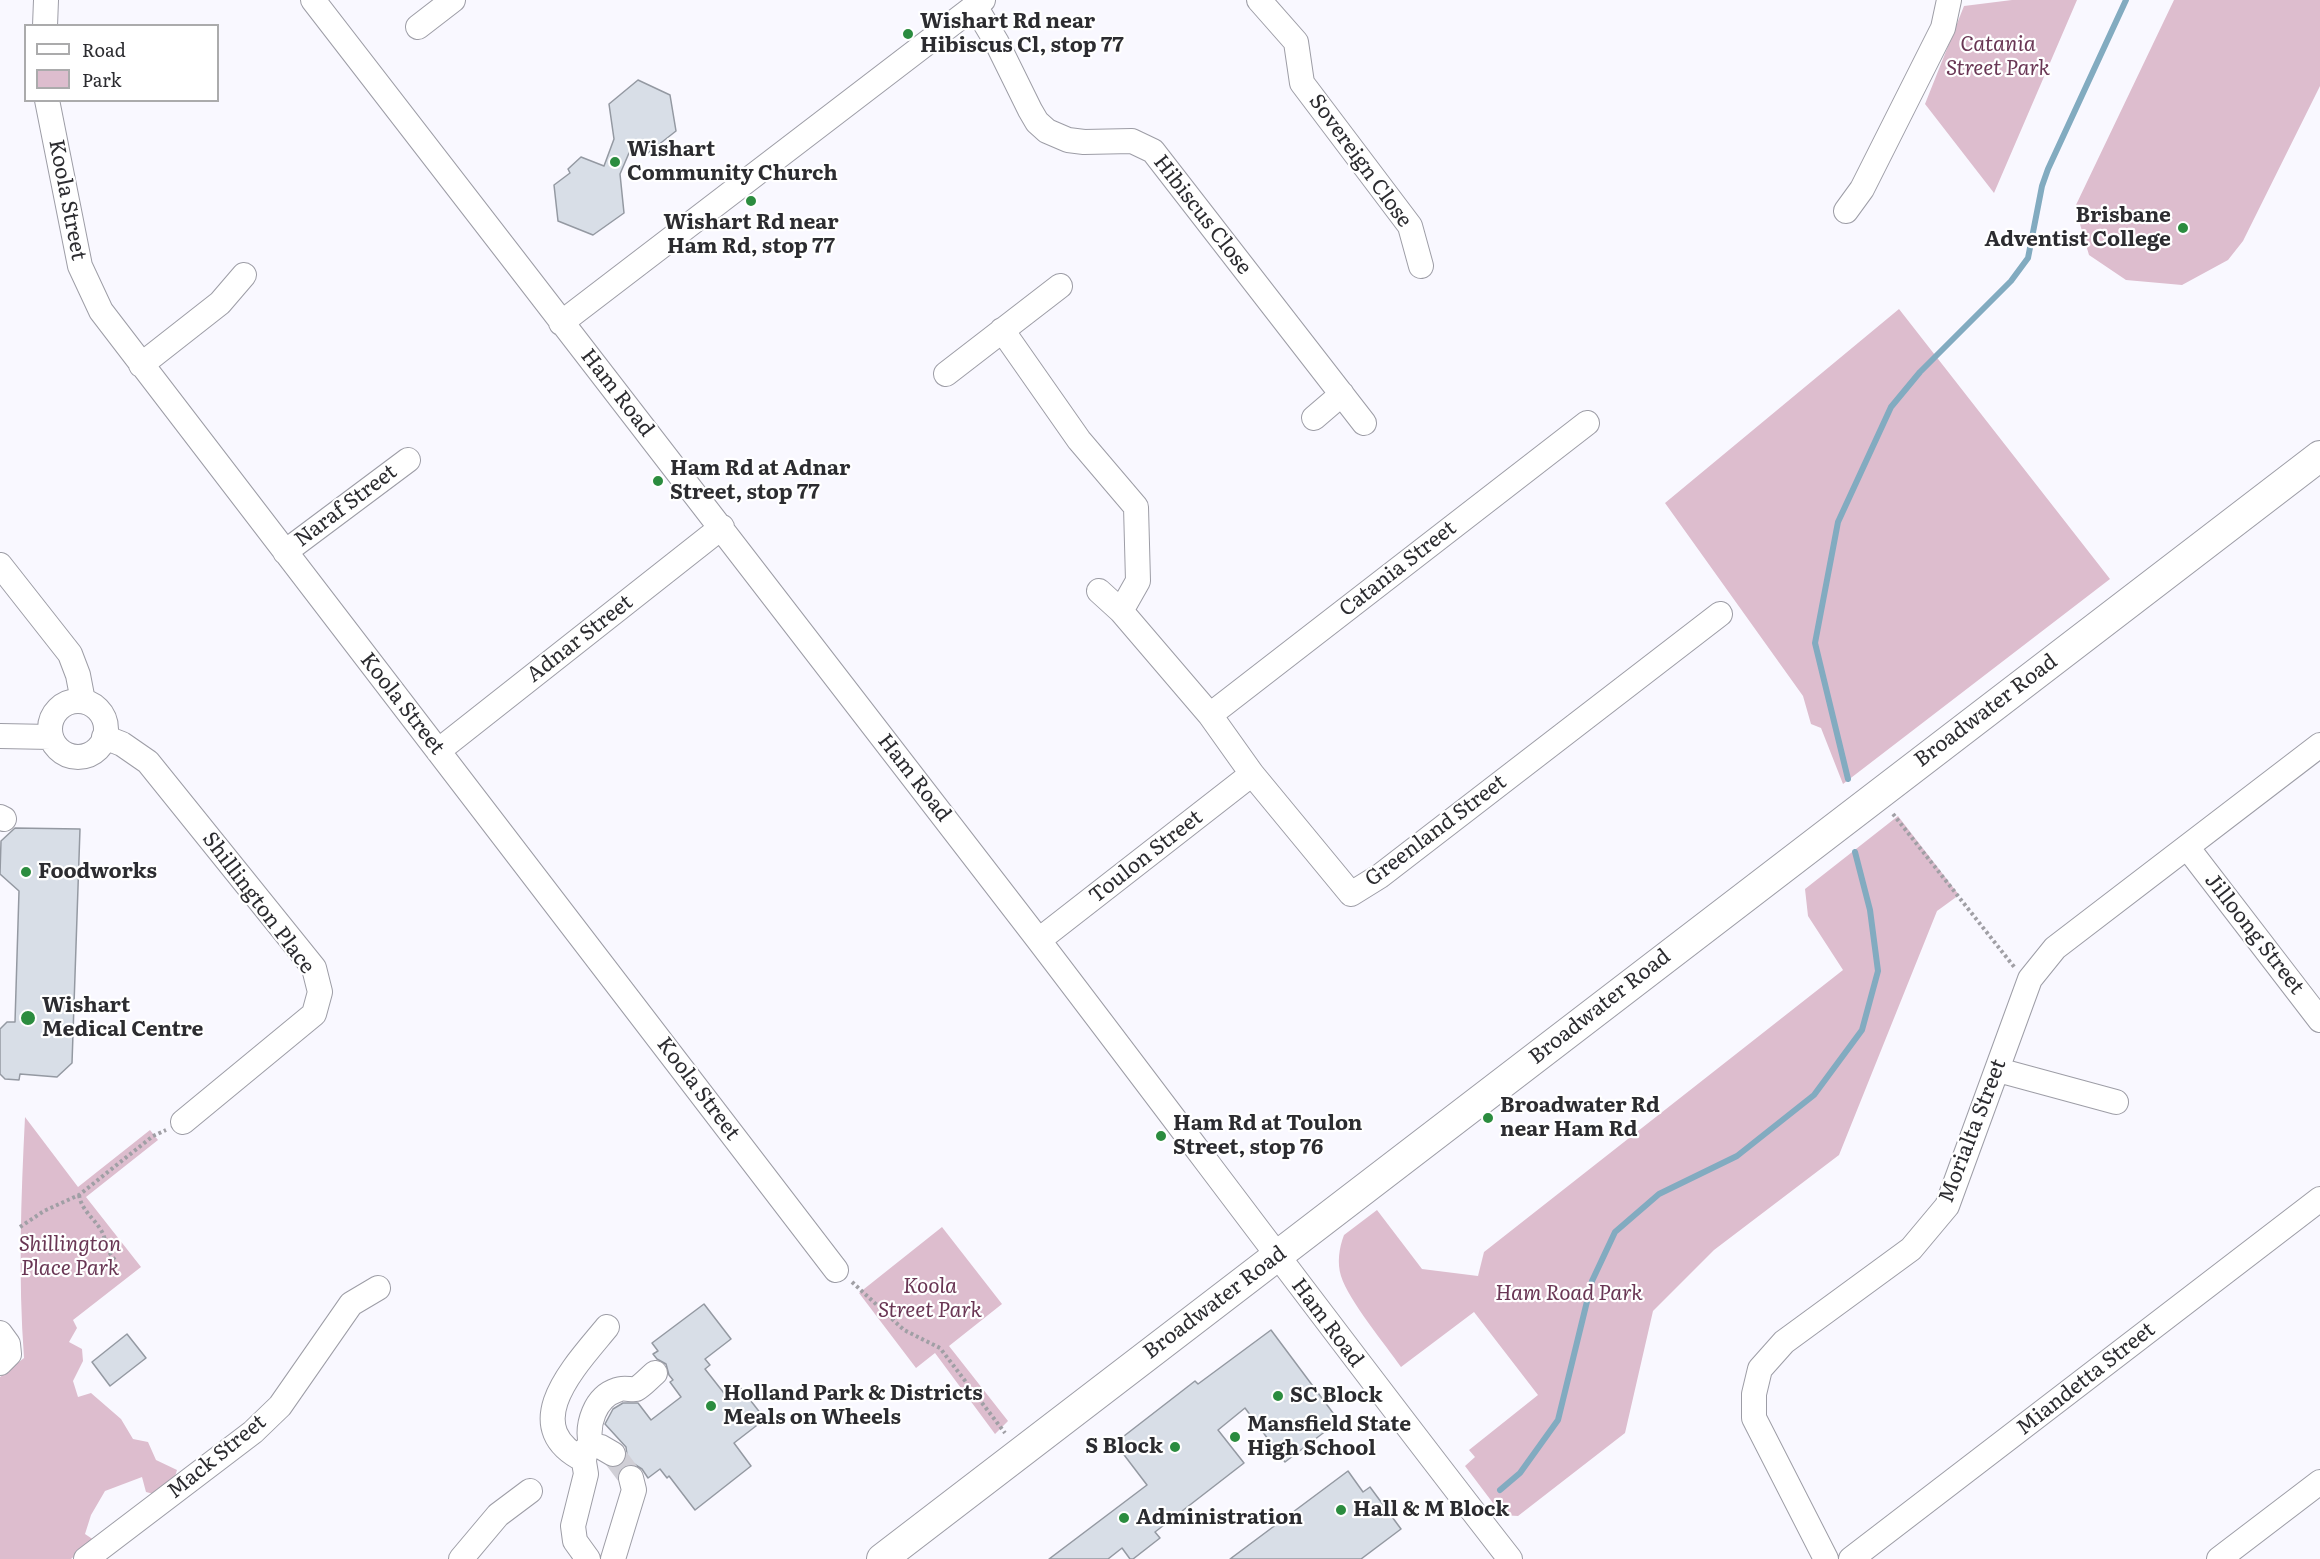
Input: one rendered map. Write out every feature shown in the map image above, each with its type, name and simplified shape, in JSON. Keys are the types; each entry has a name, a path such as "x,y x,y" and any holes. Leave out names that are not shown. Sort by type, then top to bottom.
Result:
{"main road":[{"name":"Broadwater Road","path":"882,1559 2320,456"}],"street":[{"path":"45,24 46,0"},
{"name":"Ham Road","path":"314,0 1039,940 1277,1256 1510,1559"},
{"path":"418,27 453,0"},
{"name":"Sovereign Close","path":"1259,0 1296,42 1302,83 1410,225 1421,266"},
{"path":"1846,211 1862,189 1943,28 1949,0"},
{"path":"561,323 979,3"},
{"name":"Hibiscus Close","path":"979,3 1037,122 1055,136 1068,140 1132,141 1153,151 1364,423"},
{"name":"Koola Street","path":"47,102 80,266 101,311 836,1270"},
{"path":"141,365 220,303 244,275"},
{"path":"946,374 1060,286"},
{"path":"1002,330 1079,440 1136,507 1137,581 1121,610"},
{"path":"1314,418 1342,394"},
{"name":"Catania Street","path":"1210,715 1587,423"},
{"name":"Naraf Street","path":"285,552 408,460"},
{"name":"Adnar Street","path":"438,751 722,527"},
{"path":"0,565 70,654 78,675 83,701"},
{"name":"Greenland Street","path":"1099,591 1121,610 1210,715 1252,774 1351,894 1389,868 1720,614"},
{"path":"83,701 96,707 102,714 105,723 104,737 97,748 85,756 76,757 59,750 51,737 50,728 54,713 69,702 83,701"},
{"path":"0,736 51,737"},
{"name":"Shillington Place","path":"104,737 122,744 148,762 314,968 320,992 314,1014 183,1122"},
{"name":"Morialta Street","path":"1826,1559 1754,1418 1754,1394 1760,1369 1784,1342 1911,1249 1947,1206 2030,979 2055,948 2320,745"},
{"name":"Toulon Street","path":"1039,940 1252,774"},
{"name":"Jilloong Street","path":"2187,847 2320,1019"},
{"path":"1998,1070 2116,1102"},
{"name":"Miandetta Street","path":"1851,1559 2320,1198"},
{"name":"Mack Street","path":"86,1559 254,1432 280,1406 351,1304 378,1288"},
{"path":"0,1316 8,1328 3,1347"},
{"path":"596,1453 572,1454 556,1437 552,1423 558,1395 571,1371 607,1327"},
{"path":"588,1559 575,1541 573,1526 586,1474 596,1453 589,1426 592,1416 608,1395 618,1389 635,1389 655,1373"},
{"path":"613,1559 634,1490 631,1478"},
{"path":"2219,1559 2320,1482"},
{"path":"460,1559 498,1515 530,1491"}],"path":[{"path":"1892,813 2008,961 2030,979"},
{"path":"20,1227 44,1210 79,1195 153,1136 183,1122"},
{"path":"79,1195 81,1206 102,1231 110,1255 115,1260"},
{"path":"836,1270 904,1330 940,1348 1005,1433"}],"green space":[{"name":"Catania Street Park","path":"2012,0 2077,0 1994,193 1925,104 1964,6"},
{"path":"2174,0 2320,0 2320,86 2243,241 2228,260 2182,285 2126,280 2089,255 2075,207"},
{"path":"1899,309 2110,579 1843,784 1821,728 1811,724 1803,696 1665,503"},
{"name":"Ham Road Park","path":"1898,816 1959,895 1937,911 1839,1155 1714,1250 1653,1311 1625,1433 1518,1516 1502,1515 1465,1466 1475,1457 1469,1450 1538,1395 1474,1312 1401,1367 1359,1310 1345,1286 1339,1261 1344,1235 1377,1210 1422,1269 1478,1276 1484,1252 1843,970 1808,916 1805,889"},
{"name":"Shillington Place Park","path":"25,1117 78,1187 150,1130 158,1140 86,1197 141,1267 73,1320 77,1328 69,1342 82,1349 83,1361 73,1381 78,1397 91,1393 121,1419 133,1439 148,1442 156,1460 177,1470 173,1483 161,1496 146,1492 142,1477 105,1491 91,1515 85,1534 94,1540 71,1559 0,1559 0,1377 24,1358 21,1207"},
{"name":"Koola Street Park","path":"942,1227 1002,1304 949,1346 1008,1421 995,1434 935,1353 916,1368 859,1293"}],"building":[{"name":"Wishart Community Church","path":"638,80 670,95 676,131 648,153 632,146 620,174 624,213 593,235 558,221 554,185 570,173 568,169 581,157 604,166 614,139 609,104"},
{"path":"15,828 80,829 72,1063 57,1077 20,1074 19,1080 5,1079 0,1074 0,1029 7,1022 15,1022 19,891 0,874 1,841"},
{"name":"Holland Park & Districts Meals on Wheels","path":"704,1304 731,1339 705,1359 710,1365 705,1369 727,1397 740,1387 765,1419 734,1443 751,1466 695,1510 669,1476 667,1478 660,1469 648,1478 642,1469 634,1464 627,1464 619,1471 617,1467 625,1462 626,1447 605,1424 613,1409 623,1403 638,1403 651,1420 681,1397 670,1382 673,1380 666,1364 653,1354 658,1351 652,1343"},
{"path":"1271,1330 1339,1421 1285,1462 1245,1408 1218,1430 1244,1463 1155,1532 1160,1538 1133,1559 1130,1559 1122,1548 1108,1559 1049,1559 1147,1485 1115,1443 1195,1381 1198,1384"},
{"path":"127,1334 146,1358 110,1386 92,1362"},
{"name":"Hall & M Block","path":"1348,1471 1363,1492 1370,1487 1401,1529 1361,1559 1230,1559"}],"waterway":[{"path":"1848,779 1815,643 1838,522 1891,407 1920,372 2011,281 2028,258 2042,186 2048,169 2126,0"},
{"path":"1500,1490 1520,1473 1558,1420 1592,1281 1615,1232 1659,1194 1737,1156 1814,1095 1862,1030 1878,971 1870,910 1855,852"}],"tunnel":[{"path":"613,1454 631,1478"}],"place":[{"name":"Wishart Rd near Hibiscus Cl, stop 77","path":"908,34"},
{"name":"Wishart Community Church","path":"615,162"},
{"name":"Wishart Rd near Ham Rd, stop 77","path":"751,201"},
{"name":"Brisbane Adventist College","path":"2183,228"},
{"name":"Ham Rd at Adnar Street, stop 77","path":"658,481"},
{"name":"Foodworks","path":"26,872"},
{"name":"Wishart Medical Centre","path":"28,1018"},
{"name":"Broadwater Rd near Ham Rd","path":"1488,1118"},
{"name":"Ham Rd at Toulon Street, stop 76","path":"1161,1136"},
{"name":"SC Block","path":"1278,1396"},
{"name":"Holland Park & Districts Meals on Wheels","path":"711,1406"},
{"name":"Mansfield State High School","path":"1235,1437"},
{"name":"S Block","path":"1175,1447"},
{"name":"Hall & M Block","path":"1341,1510"},
{"name":"Administration","path":"1124,1518"}]}
